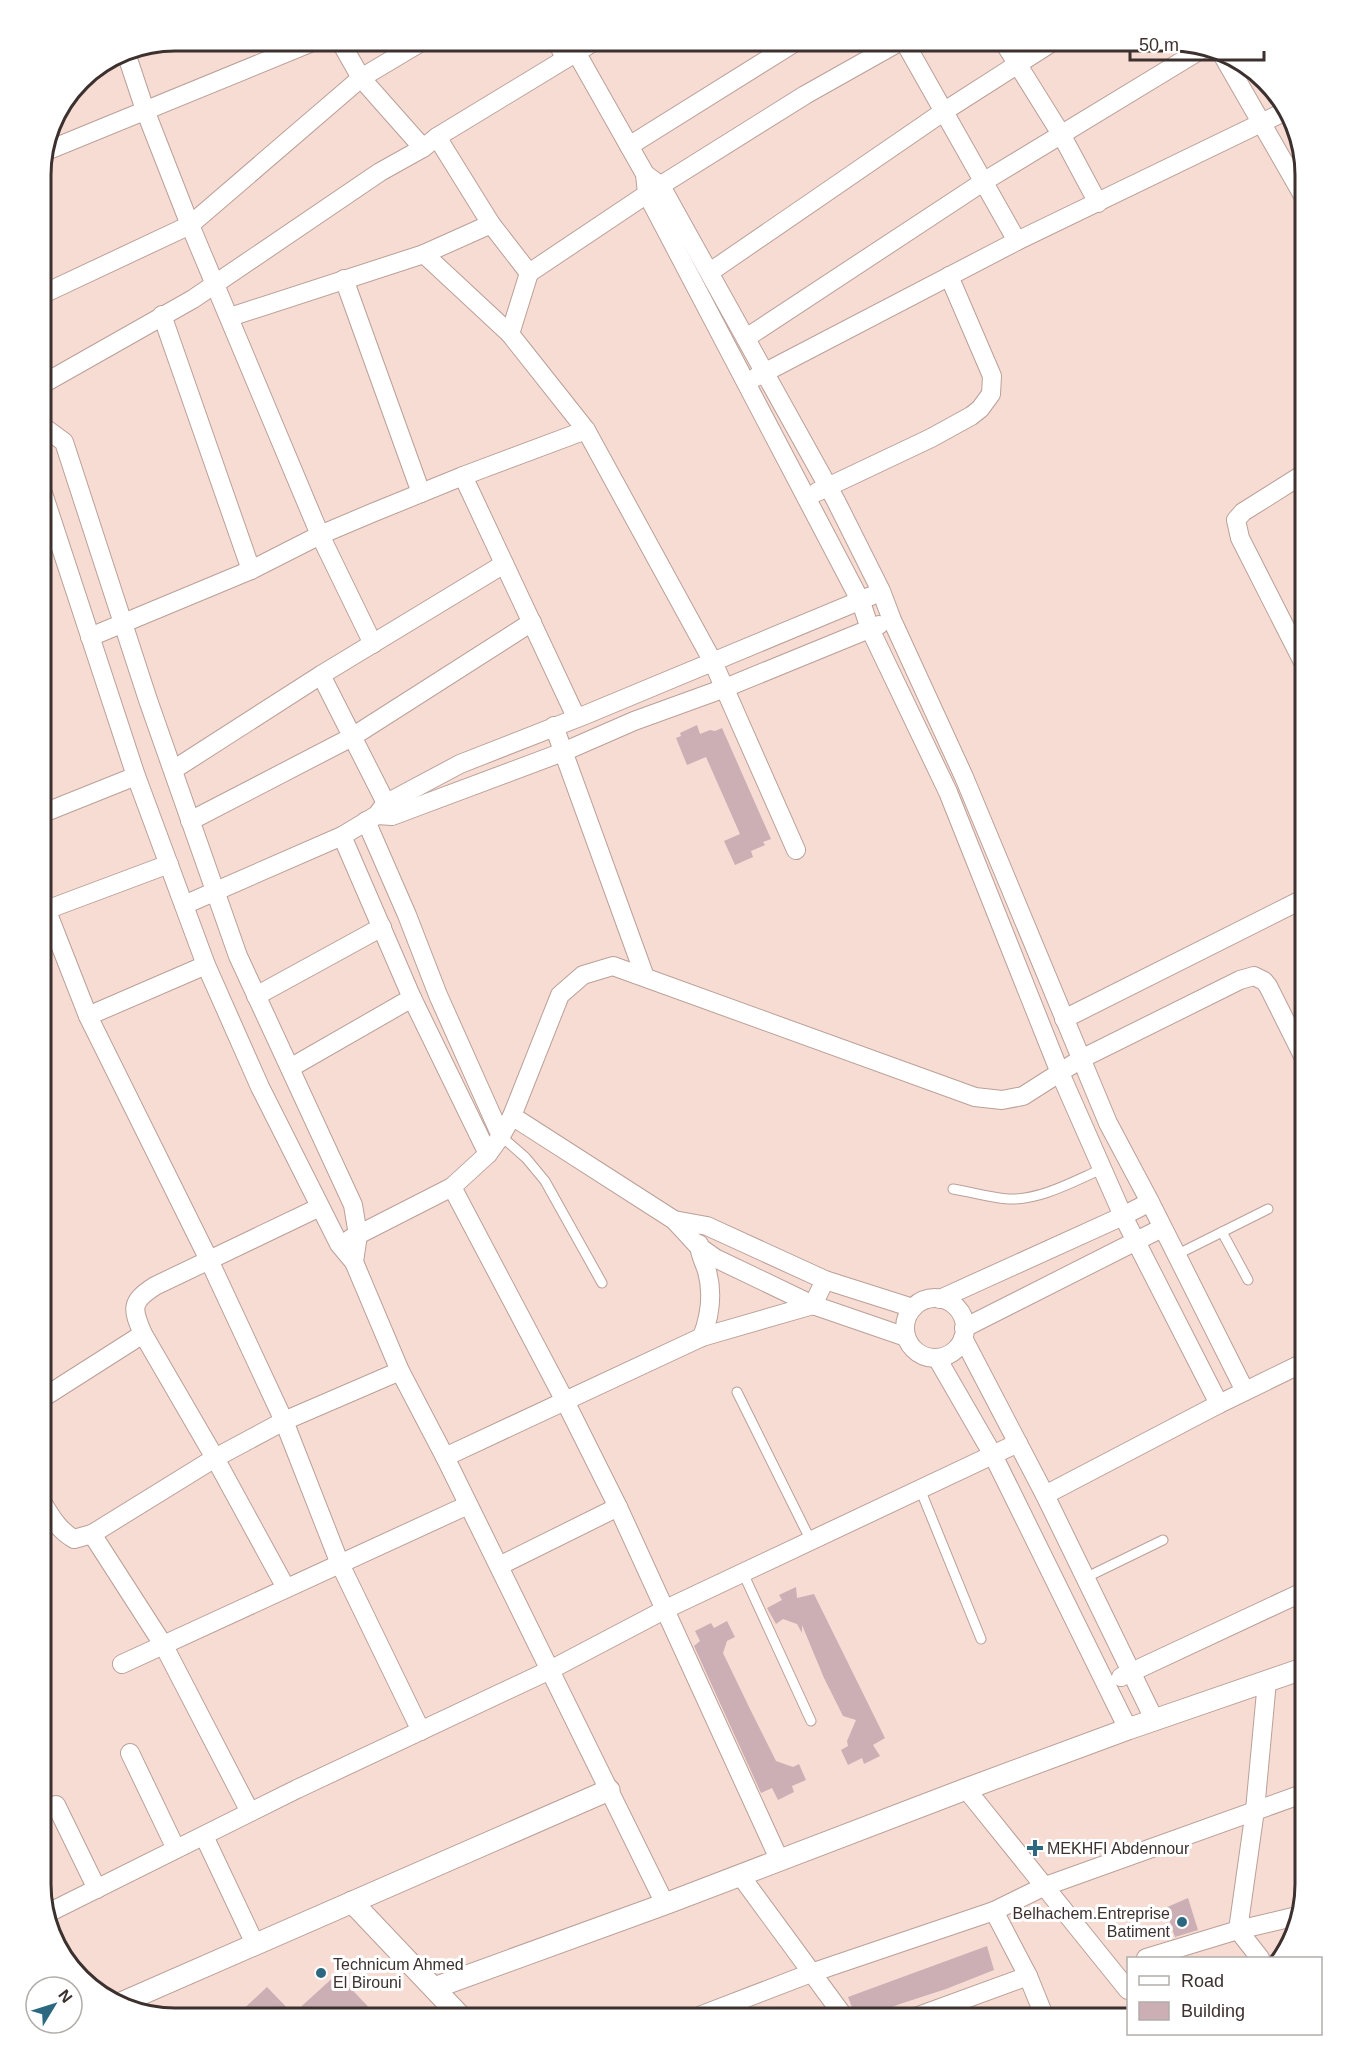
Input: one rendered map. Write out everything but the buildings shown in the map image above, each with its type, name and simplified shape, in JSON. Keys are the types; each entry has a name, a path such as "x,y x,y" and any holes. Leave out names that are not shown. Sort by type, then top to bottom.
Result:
{"street":[{"path":"54,148 288,51"},
{"path":"346,51 361,78 423,148"},
{"path":"51,290 190,225 361,78 405,51"},
{"path":"566,51 629,146 654,190 745,382 861,602 870,629 948,792 1060,1073 1123,1216 1219,1404"},
{"path":"51,379 215,284 380,172 423,148 437,137 578,51"},
{"path":"629,146 781,51"},
{"path":"510,334 529,273 654,190 806,95 885,51"},
{"path":"909,51 1017,241"},
{"path":"1010,51 1061,134 1098,202"},
{"path":"710,272 943,112 1038,51"},
{"path":"746,338 983,182 1195,53"},
{"path":"129,61 145,110 190,225 320,535 373,644"},
{"path":"1229,65 1295,181"},
{"path":"745,382 1017,241 1279,115"},
{"path":"437,137 491,224 529,273"},
{"path":"654,190 710,272 828,486 881,591 964,777 1108,1123 1245,1391"},
{"path":"230,317 424,254 491,224"},
{"path":"424,254 510,334 586,430 713,662 796,850"},
{"path":"806,498 941,433 971,416 986,402 991,394 992,376 949,276"},
{"path":"344,279 421,494"},
{"path":"162,315 251,570"},
{"path":"90,637 251,570 320,535 463,476 586,430"},
{"path":"51,433 63,442 190,821 238,956 353,1205 358,1235 354,1262"},
{"path":"463,476 576,717"},
{"path":"1295,480 1243,512 1236,520 1240,538 1295,646"},
{"path":"51,518 136,776 206,965 260,1087 339,1244 354,1262 400,1371 445,1457 665,1904"},
{"path":"173,770 321,675 504,564"},
{"path":"184,905 342,836 460,764 861,602 881,591"},
{"path":"380,814 563,752 634,721 725,688 892,620"},
{"path":"190,821 352,737 532,622"},
{"path":"321,675 352,737 380,814 407,915 438,995 501,1136"},
{"path":"554,726 645,977"},
{"path":"51,810 136,776"},
{"path":"342,836 412,998 488,1154"},
{"path":"51,901 169,864"},
{"path":"1064,1019 1295,902"},
{"path":"51,921 88,1016 209,1260 284,1421 340,1564 421,1731"},
{"path":"256,996 382,927"},
{"path":"88,1016 206,965"},
{"path":"339,1244 452,1187 488,1154 512,1116 560,995 583,975 613,966 975,1097 1002,1100 1023,1096 1081,1059 1240,980 1254,976 1268,986 1295,1040"},
{"path":"290,1068 412,998"},
{"path":"512,1116 674,1220 698,1246 715,1258 813,1305 906,1337"},
{"path":"452,1187 618,1507 778,1859"},
{"path":"940,1299 1150,1202"},
{"path":"286,1588 215,1458 143,1334 135,1317 136,1302 140,1296 154,1286 320,1207"},
{"path":"674,1220 707,1226 825,1280 913,1308"},
{"path":"702,1337 709,1318 710,1292 698,1246 707,1226"},
{"path":"1155,1721 964,1333 963,1318 958,1309 940,1299 921,1302 907,1317 905,1327 906,1337 918,1353 937,1358 953,1352 964,1333 1162,1228"},
{"path":"445,1457 702,1337 813,1305 825,1280"},
{"path":"51,1393 143,1334"},
{"path":"937,1358 993,1455 1128,1729"},
{"path":"1045,1495 1295,1367"},
{"path":"51,1516 67,1535 74,1539 92,1534 215,1458 284,1421 400,1371"},
{"path":"54,1911 250,1812 550,1670 666,1609 1018,1443"},
{"path":"122,1664 468,1506"},
{"path":"499,1566 618,1507"},
{"path":"92,1534 164,1646 250,1812"},
{"path":"1106,1684 1295,1596"},
{"path":"434,1988 665,1904 778,1859 1128,1729 1295,1671"},
{"path":"1258,1957 1238,1930 1255,1810 1267,1681"},
{"path":"130,1752 176,1850"},
{"path":"966,1789 1043,1887 1120,1967 1127,1987"},
{"path":"130,1999 609,1790"},
{"path":"720,2008 811,1973 994,1911 1043,1887 1295,1796"},
{"path":"56,1805 97,1889"},
{"path":"204,1836 255,1944"},
{"path":"740,1875 837,2008"},
{"path":"352,1902 453,2008"},
{"path":"994,1911 1029,1976 1041,2008"},
{"path":"1152,1957 1238,1930 1290,1918"},
{"path":"941,2008 1029,1976"}],"lane":[{"path":"501,1136 526,1158 545,1181 602,1284"},
{"path":"953,1189 1010,1199 1059,1188 1102,1168"},
{"path":"1176,1255 1268,1209"},
{"path":"1222,1232 1248,1280"},
{"path":"737,1392 811,1541"},
{"path":"920,1490 981,1639"},
{"path":"1085,1578 1163,1540"},
{"path":"743,1573 811,1720"}],"place":[{"name":"MEKHFI Abdennour","path":"1035,1848"},
{"name":"Belhachem.Entreprise Batiment","path":"1182,1922"},
{"name":"Technicum Ahmed El Birouni","path":"321,1973"}]}
